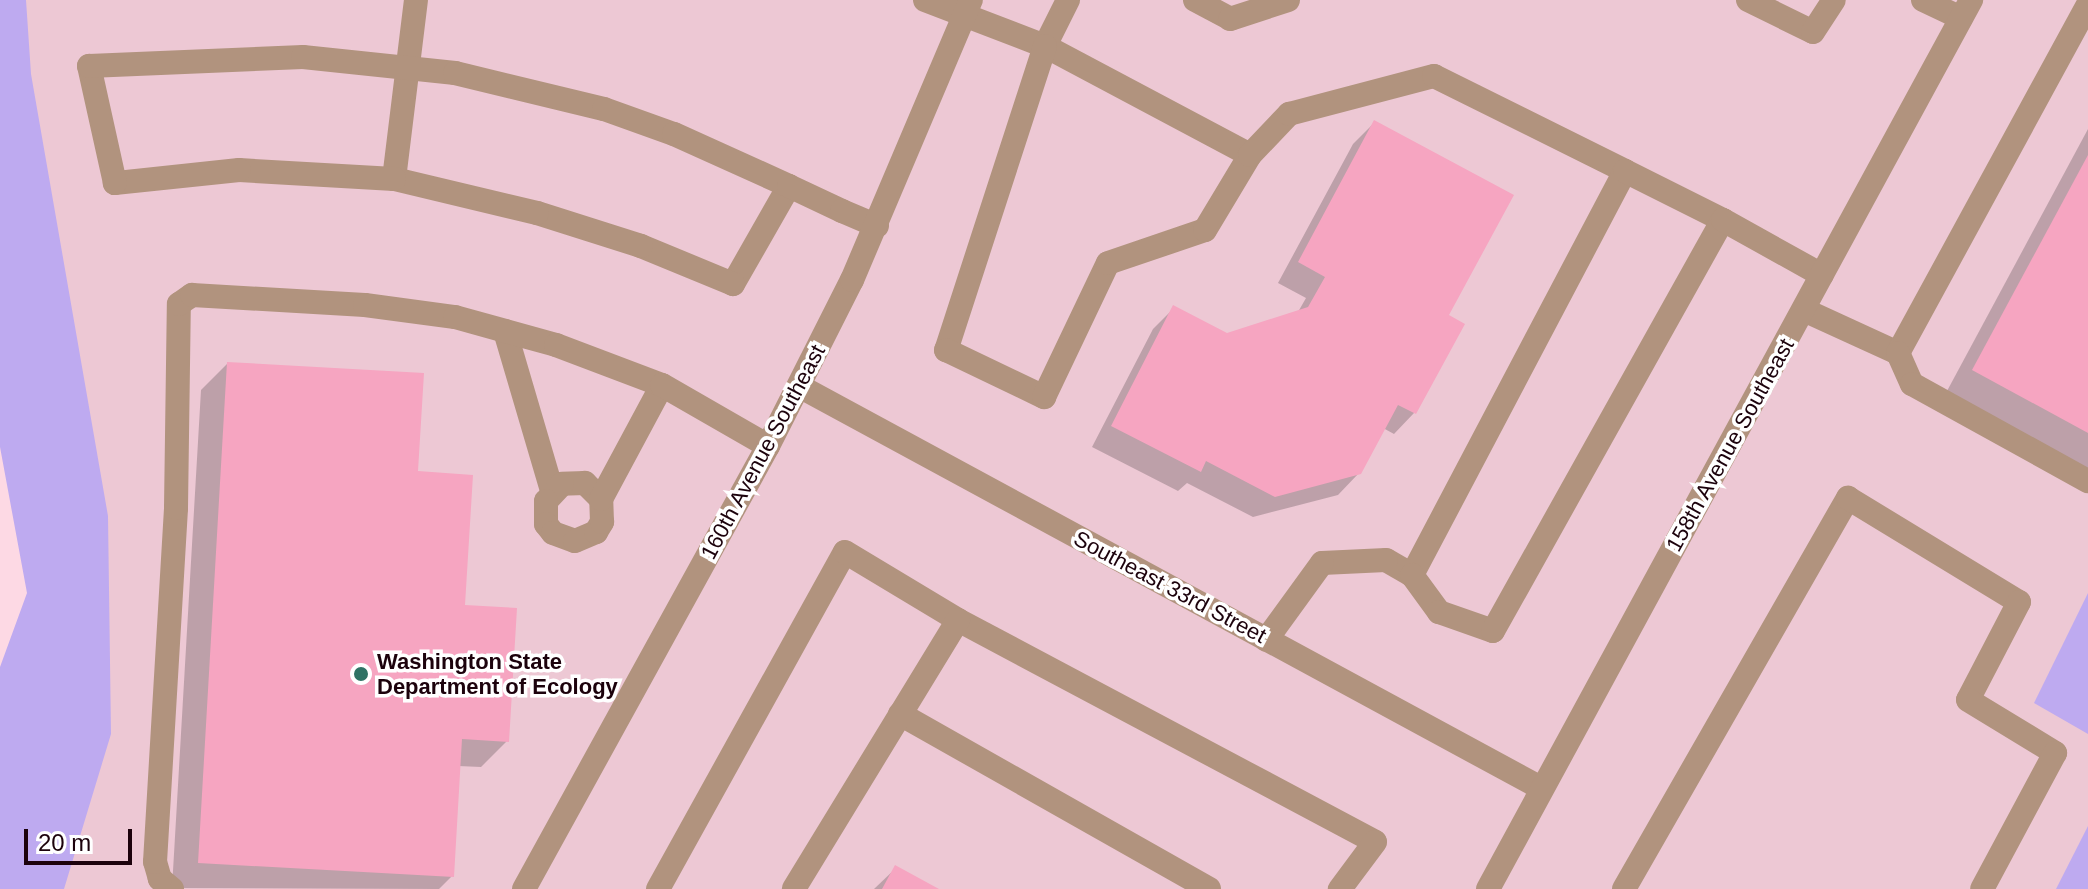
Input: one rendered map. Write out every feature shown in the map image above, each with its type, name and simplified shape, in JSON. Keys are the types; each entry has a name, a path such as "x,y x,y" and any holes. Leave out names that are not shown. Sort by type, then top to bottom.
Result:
{"street":[{"path":"394,179 416,0"},
{"path":"925,0 968,7 1250,155"},
{"path":"1068,0 1045,46 946,350 1044,397 1108,263 1205,230 1250,155 1289,114 1434,76 1723,220 1822,275"},
{"path":"1195,0 1230,19 1288,0"},
{"path":"1748,0 1813,32 1834,0"},
{"path":"1923,0 1966,9"},
{"path":"1898,353 2088,4"},
{"name":"160th Avenue Southeast","path":"524,889 799,386 877,226 968,7"},
{"name":"158th Avenue Southeast","path":"1488,889 1966,9"},
{"path":"789,186 733,284 641,246 537,213 394,179 239,170 115,183 89,66 303,57 455,73 604,109 674,134 789,186 877,226"},
{"path":"1412,575 1625,171"},
{"path":"1266,640 1322,563 1386,560 1412,575 1439,612 1493,631 1723,220"},
{"path":"172,889 160,879 155,862 176,508 179,304 192,295 365,305 455,317 662,385 768,446"},
{"path":"1804,310 1898,353 1912,384 2088,481"},
{"path":"505,331 552,491"},
{"path":"601,499 585,483 573,481 552,491 546,501 546,524 553,533 575,541 586,539 602,522 601,499 662,385"},
{"name":"Southeast 33rd Street","path":"799,386 1541,788"},
{"path":"1624,889 1848,498 2019,602 1968,700 2055,753 1982,889"},
{"path":"658,889 845,552 958,620 1375,842 1340,889"},
{"path":"794,889 958,620"},
{"path":"900,714 1209,889"}],"shaded area":[{"path":"0,0 2088,0 2088,889 22,889 47,854"},
{"path":"0,0 26,0 31,74 108,516 111,734 64,889 0,889 0,667 27,593 0,447"},
{"path":"2088,593 2088,734 2034,703"},
{"path":"2088,826 2088,889 2056,889"}],"building":[{"path":"1374,120 1514,195 1449,315 1465,324 1416,414 1398,405 1361,474 1275,497 1206,461 1201,472 1111,426 1173,305 1227,333 1308,307 1325,277 1298,262"},
{"path":"2088,155 2088,433 1972,370"},
{"name":"Washington State Department of Ecology","path":"227,362 424,373 418,471 473,475 465,605 517,608 509,742 462,739 454,877 198,863"},
{"path":"895,865 939,889 882,889"}],"place":[{"name":"Washington State Department of Ecology","path":"361,674"}]}
